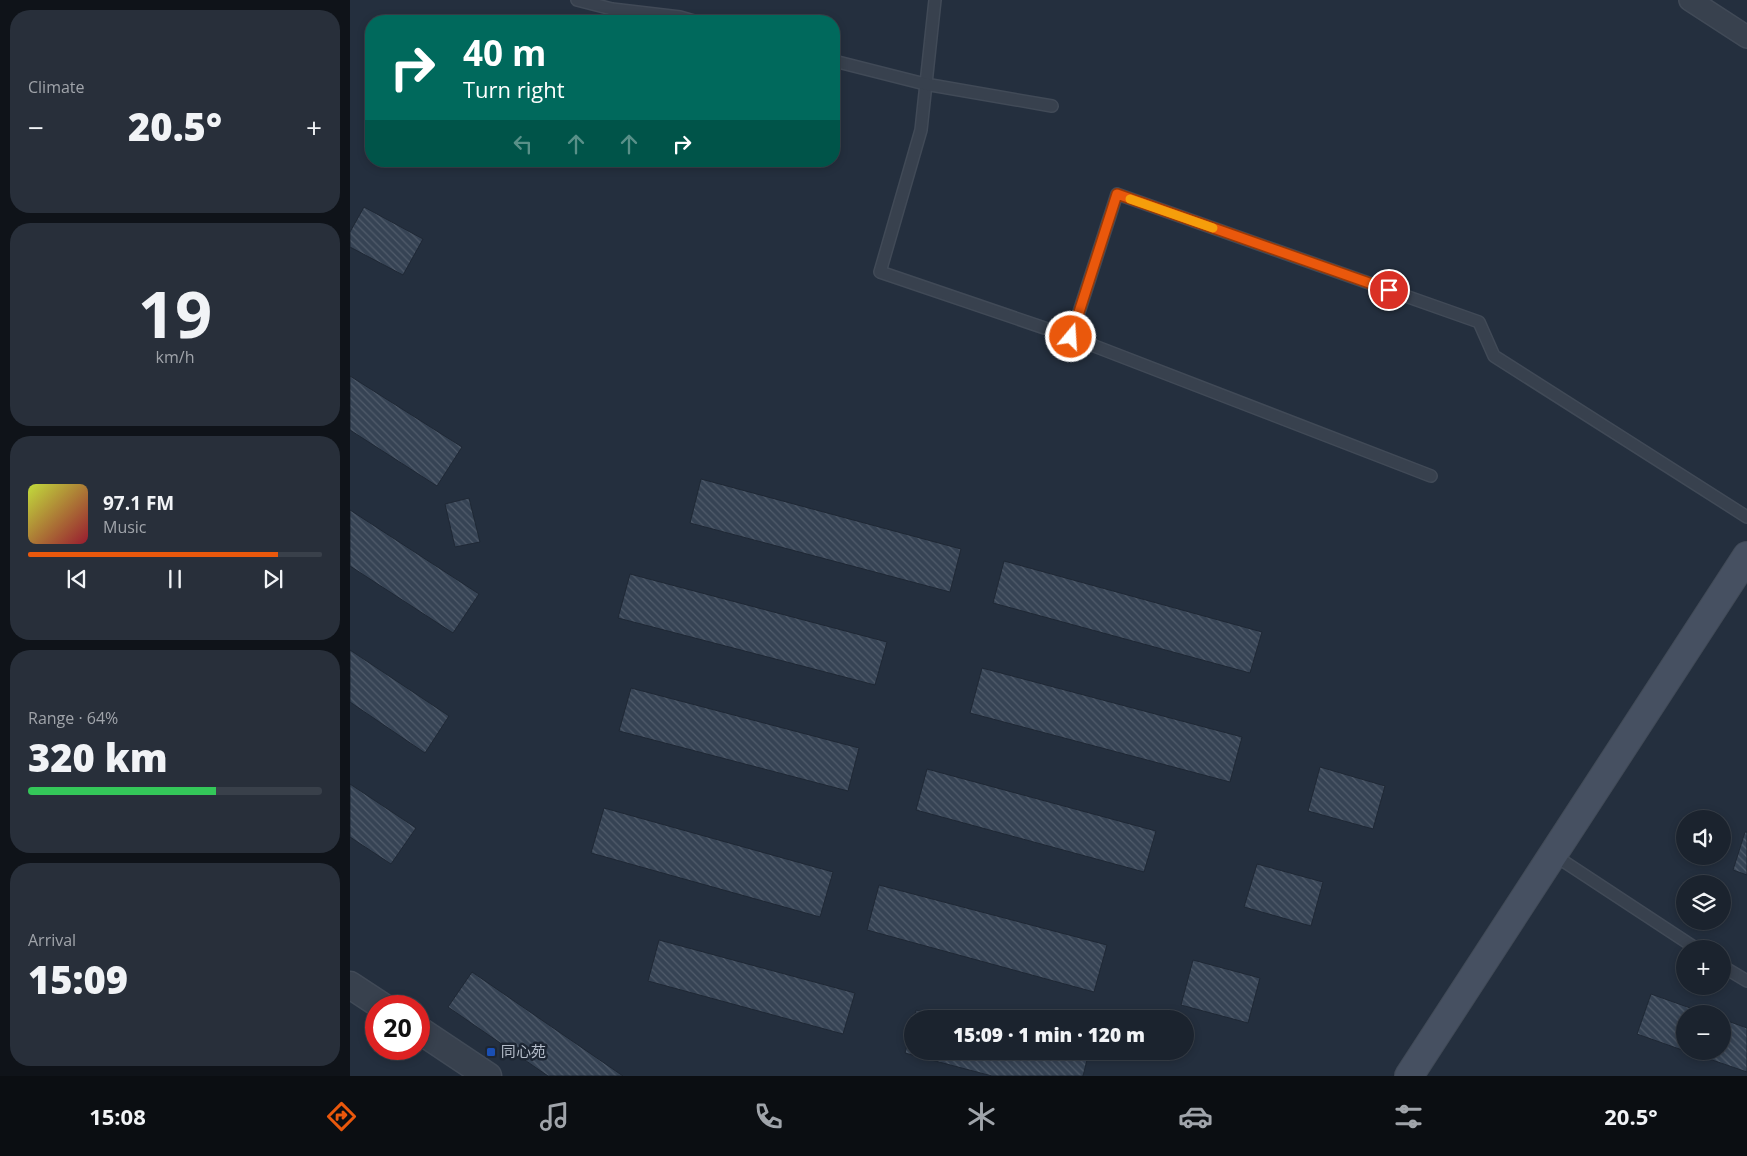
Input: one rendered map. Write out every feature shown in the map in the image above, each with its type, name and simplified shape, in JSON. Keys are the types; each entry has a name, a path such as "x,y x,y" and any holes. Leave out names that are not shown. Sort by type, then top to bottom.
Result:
{"main road":[{"path":"1409,1076 1747,556"}],"street":[{"path":"1690,0 1747,38"},
{"path":"350,985 365,995"},
{"path":"430,1037 488,1076"}],"lane":[{"path":"577,0 612,9 663,15"},
{"path":"935,0 921,130 880,272 1071,337 1431,476"},
{"path":"840,63 925,84 1052,106"},
{"path":"1071,337 1117,194 1480,322 1494,356 1747,517"},
{"path":"1554,855 1683,940"},
{"path":"1731,971 1747,981"}],"building":[{"path":"364,207 423,239 403,275 350,247 350,232"},
{"path":"350,376 462,447 437,486 350,430"},
{"path":"701,479 961,549 950,592 690,523"},
{"path":"469,498 480,542 455,547 445,504"},
{"path":"350,510 479,594 453,633 350,566"},
{"path":"1004,561 1262,632 1250,673 993,603"},
{"path":"630,574 887,642 875,685 618,618"},
{"path":"350,650 449,716 425,753 350,702"},
{"path":"982,668 1242,737 1230,782 970,713"},
{"path":"631,688 859,748 848,791 619,731"},
{"path":"1320,767 1385,786 1373,829 1308,811"},
{"path":"927,769 1156,831 1144,872 916,810"},
{"path":"350,784 416,828 391,864 350,837"},
{"path":"604,808 833,872 820,917 591,853"},
{"path":"1745,832 1747,832 1747,875 1733,870"},
{"path":"1257,864 1323,882 1311,926 1244,907"},
{"path":"879,885 1107,945 1094,992 867,930"},
{"path":"659,940 855,993 843,1034 648,981"},
{"path":"1193,960 1260,978 1248,1023 1181,1005"},
{"path":"472,972 623,1076 548,1076 448,1007"},
{"path":"1651,994 1682,1005 1676,1005 1676,1048 1637,1034"},
{"path":"1731,1022 1747,1028 1747,1072 1712,1060 1731,1060"},
{"path":"931,1060 1087,1060 1083,1076 992,1076"}],"slow traffic":[{"path":"1130,199 1213,228"}],"place":[{"name":"同心苑","path":"491,1052"}],"route":[{"path":"1071,337 1117,194 1389,290"}]}
